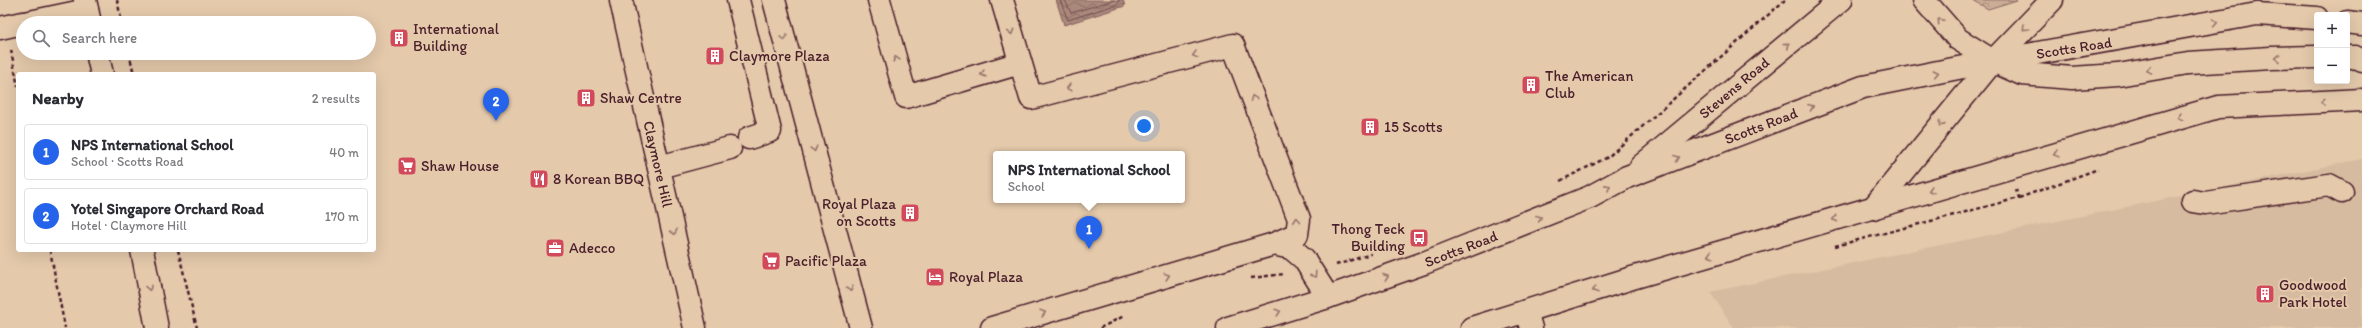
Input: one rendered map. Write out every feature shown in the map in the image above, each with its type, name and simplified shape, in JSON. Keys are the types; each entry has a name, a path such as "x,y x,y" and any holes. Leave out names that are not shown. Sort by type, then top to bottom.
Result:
{"main road":[{"name":"Claymore Hill","path":"621,0 660,167 695,328"},
{"path":"738,0 770,131 749,138"},
{"path":"774,0 861,328"},
{"path":"879,0 906,97 1020,63"},
{"path":"992,328 1274,244 1297,234 1299,219 1233,45 1031,98 1002,0"},
{"name":"Stevens Road","path":"1627,177 1842,0"},
{"path":"1924,0 1958,39 1993,61 2022,74 2072,78 2118,75 2188,64 2271,58 2314,57"},
{"path":"1873,208 1993,61 2052,0"},
{"path":"2240,0 2258,14"},
{"path":"61,16 87,11"},
{"name":"Scotts Road","path":"1228,328 1328,297 1503,233 1590,197 1627,177 1864,87 1993,61 2258,14 2314,18"},
{"path":"2350,22 2362,24"},
{"path":"0,28 16,25"},
{"path":"2350,57 2355,57 2362,61"},
{"path":"99,60 102,72"},
{"path":"1472,328 1529,320 1632,278 2218,106 2362,100"},
{"path":"660,167 730,148"},
{"path":"2193,201 2205,203 2329,185 2342,192"},
{"path":"1274,244 1291,248 1304,259 1328,297"},
{"path":"142,252 157,328"}],"path":[{"path":"117,0 120,16"},
{"path":"1559,182 1608,157 1785,0"},
{"path":"131,60 134,72"},
{"path":"2019,198 2100,169"},
{"path":"50,252 65,328"},
{"path":"178,252 197,328"},
{"path":"1250,278 1312,270 1339,264"},
{"path":"1100,328 1129,313"}],"shaded area":[{"path":"2362,159 2362,328 1734,328 1710,292"}],"green space":[{"path":"1973,0 2017,0 1988,9"}],"water":[{"path":"1056,0 1123,0 1125,6 1064,25"}],"place":[{"name":"International Building","path":"399,38"},
{"name":"Claymore Plaza","path":"715,56"},
{"name":"The American Club","path":"1531,85"},
{"name":"Shaw Centre","path":"586,98"},
{"name":"Yotel Singapore Orchard Road","path":"496,121"},
{"name":"15 Scotts","path":"1370,127"},
{"name":"Shaw House","path":"407,166"},
{"name":"8 Korean BBQ","path":"539,179"},
{"name":"Royal Plaza on Scotts","path":"910,213"},
{"name":"Thong Teck Building","path":"1419,238"},
{"name":"Adecco","path":"555,248"},
{"name":"NPS International School","path":"1089,249"},
{"name":"Pacific Plaza","path":"771,261"},
{"name":"Royal Plaza","path":"935,277"},
{"name":"Goodwood Park Hotel","path":"2265,294"}]}
